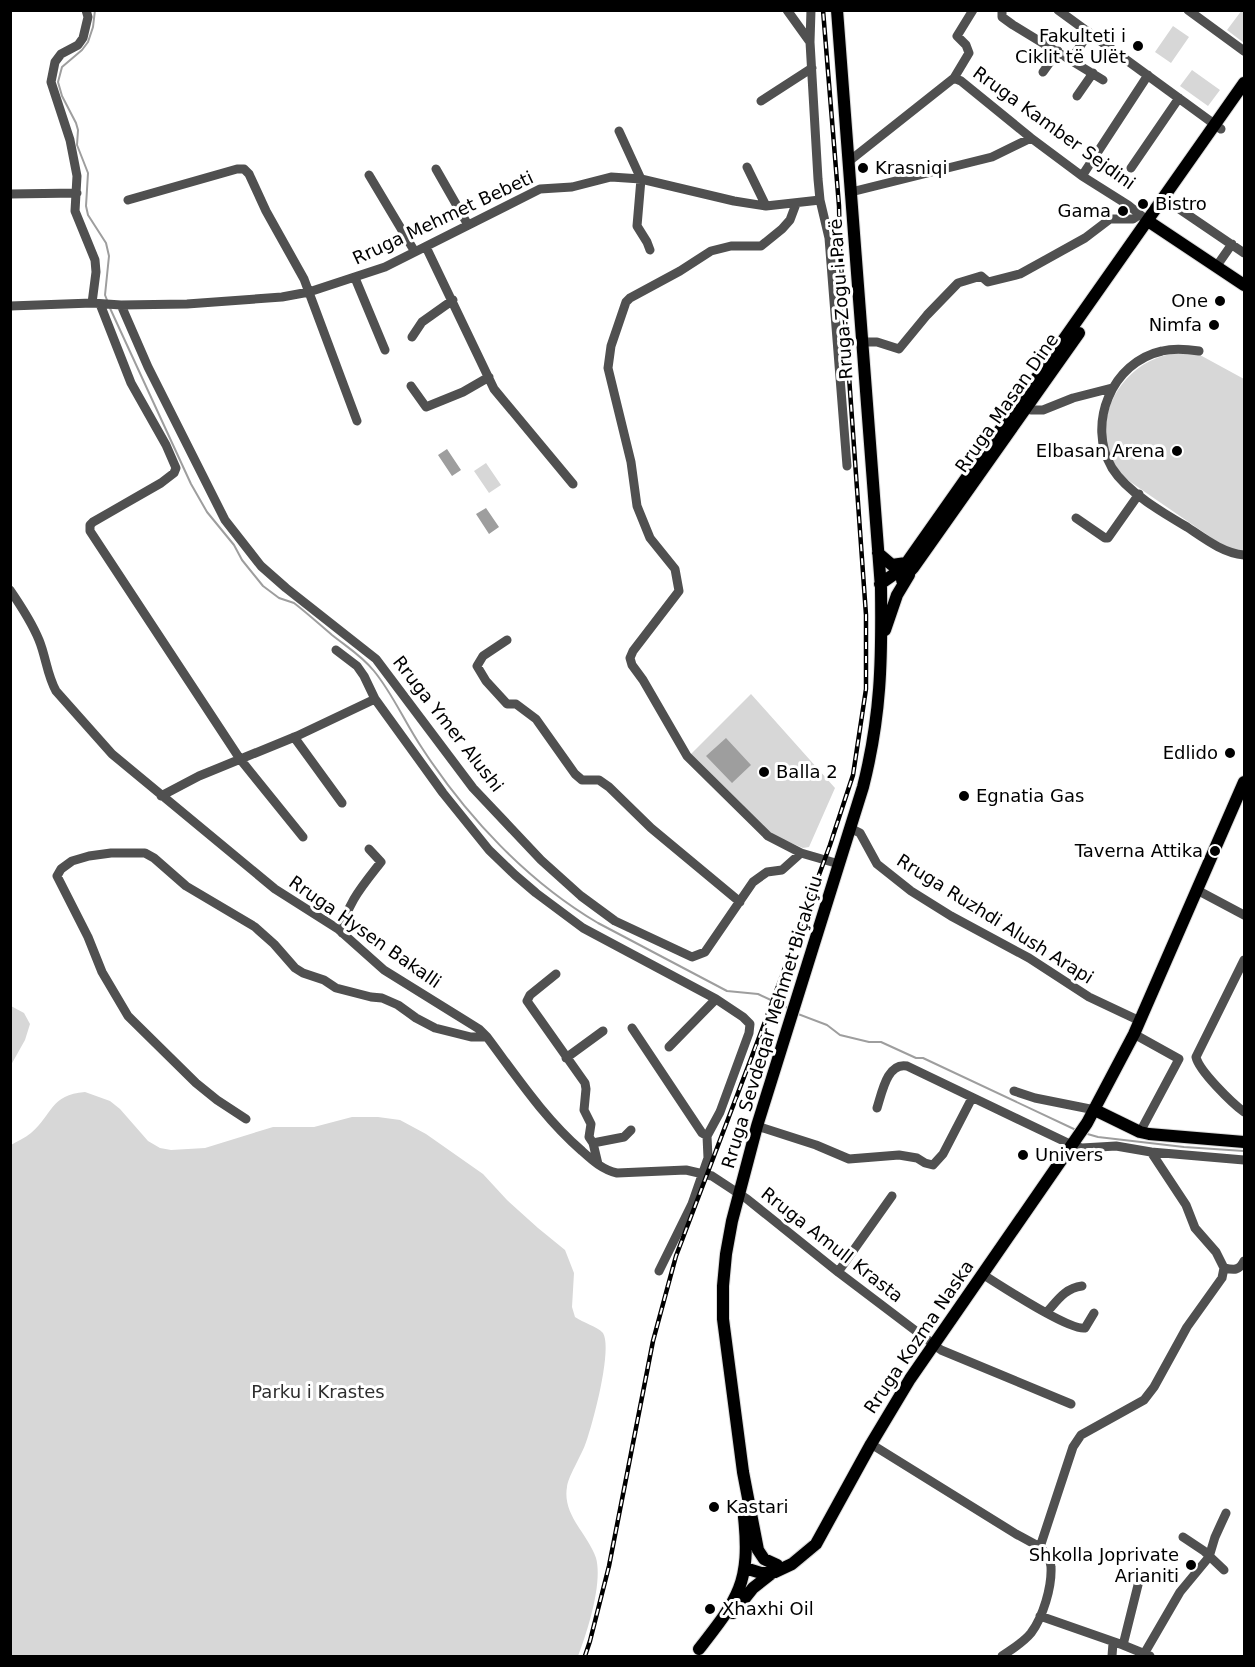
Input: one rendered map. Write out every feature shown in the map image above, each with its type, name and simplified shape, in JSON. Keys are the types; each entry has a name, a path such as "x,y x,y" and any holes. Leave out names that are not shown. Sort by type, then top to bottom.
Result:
{"main road":[{"name":"Rruga Zogu i Parë","path":"837,10 880,588"},
{"path":"1147,220 1169,202 1245,83"},
{"path":"1147,220 1218,127 1245,96"},
{"name":"Rruga Kamber Sejdini","path":"1147,220 1245,285"},
{"name":"Rruga Masan Dine","path":"880,588 910,566 1027,407 1147,220"},
{"name":"Rruga Masan Dine","path":"910,566 1147,220"},
{"path":"878,553 892,565 910,566 882,637"},
{"name":"Rruga Sevdeqar Mehmet Biçakçiu","path":"743,1472 723,1319 724,1276 732,1221 757,1126 863,787 874,740 880,689 882,637 880,588"},
{"path":"1245,782 1140,1021 1095,1110 1140,1132 1245,1142"},
{"name":"Rruga Kozma Naska","path":"738,1606 774,1569 786,1568 811,1550 824,1531 871,1444 933,1345 1095,1110"},
{"path":"743,1472 758,1550 774,1569"},
{"path":"694,1653 728,1612 750,1566 743,1472"},
{"path":"694,1653 723,1626 738,1606 756,1543"},
{"path":"750,1566 774,1569"}],"street":[{"path":"86,10 88,17 83,38 78,45 61,54 55,62 51,82 70,140 77,176 75,211 95,260 96,272 131,383 166,445 176,468 169,477 93,522 90,525 90,531 240,759 303,837"},
{"path":"787,10 810,42"},
{"path":"811,10 810,42 820,200 829,238 847,466"},
{"path":"954,78 969,53 969,49 957,36 972,10"},
{"path":"1002,10 1002,17 1032,37 1072,58 1103,80"},
{"path":"1058,10 1218,127"},
{"path":"1188,10 1245,51"},
{"path":"1072,58 1089,33"},
{"path":"1043,72 1058,51"},
{"path":"761,101 812,68"},
{"path":"1077,96 1093,73"},
{"path":"1082,176 1148,75"},
{"name":"Rruga Kamber Sejdini","path":"848,162 954,78 961,81 1082,176 1147,220"},
{"path":"1131,168 1179,98"},
{"path":"619,131 641,179 637,220 650,250"},
{"path":"851,192 992,157 1031,138"},
{"path":"747,167 766,206"},
{"path":"128,200 237,169 244,169 249,174 309,292 357,421"},
{"path":"436,169 468,225"},
{"path":"369,174 415,252"},
{"name":"Rruga Mehmet Bebeti","path":"10,306 235,301 309,292 385,267 540,189 572,186 611,177 641,179 734,201 766,206 820,200"},
{"path":"10,194 77,193"},
{"path":"1169,202 1245,253"},
{"path":"796,204 790,220 761,246 731,246 711,251 630,298 626,302 611,346 608,368 631,462 637,506 650,538 675,569 679,586 679,591 633,651 630,658 632,665 644,681 687,756 768,836 801,853 839,864"},
{"path":"863,342 877,342 899,349 958,283 981,276 988,282 1020,274 1085,238 1110,219 1147,220"},
{"path":"1216,267 1232,244"},
{"path":"426,247 500,399 573,484"},
{"path":"355,278 385,350"},
{"path":"412,337 422,322 453,300"},
{"name":"Rruga Ymer Alushi","path":"106,304 147,367 225,520 240,541 261,566 286,588 376,659 474,788 541,860 581,896 615,921 692,957 705,952 753,882 767,872 782,870 801,853"},
{"path":"1198,351 1174,349 1148,356 1129,369 1112,388 1102,419 1101,438 1112,468 1139,494 1223,550 1245,555"},
{"path":"411,386 426,407 463,393 489,377"},
{"path":"1027,407 1031,410 1043,410 1073,398 1112,388"},
{"path":"1076,518 1108,538 1139,494"},
{"name":"Rruga Hysen Bakalli","path":"10,590 40,641 50,681 63,700 112,754 275,889 342,933 384,970 467,1020 487,1037 548,1119 598,1165 617,1173 686,1170 702,1172 739,1192"},
{"path":"507,640 483,656 477,666 486,681 507,704 516,704 536,719 575,774 582,780 599,780 609,787 651,828 740,902"},
{"path":"336,650 357,666 375,699 443,793 489,850 536,893 583,928 716,999 748,1020 750,1027 720,1112 707,1136 708,1158 692,1204 659,1271"},
{"path":"160,796 199,776 294,737 375,699"},
{"path":"294,737 342,803"},
{"name":"Rruga Ruzhdi Alush Arapi","path":"850,828 861,835 877,864 911,891 951,916 1029,958 1089,997 1140,1021"},
{"path":"342,933 344,919 354,899 381,862 369,849"},
{"path":"246,1119 196,1083 128,1016 102,972 88,937 57,876 61,869 72,861 111,853 145,853 191,890 255,927 295,968 303,973 324,980 336,988 382,998 435,1028 471,1037 487,1037"},
{"path":"1197,890 1245,915"},
{"path":"1245,960 1196,1057 1198,1065 1245,1113"},
{"path":"556,974 530,995 527,1001 585,1083 584,1110 591,1124 589,1137 598,1165"},
{"path":"669,1047 716,999"},
{"path":"632,1028 702,1132 707,1136"},
{"path":"566,1058 603,1031"},
{"path":"1134,1034 1179,1059 1140,1132"},
{"path":"877,1108 889,1074 901,1065 1082,1148 1116,1146 1151,1152 1245,1160"},
{"path":"1014,1090 1035,1098 1095,1110"},
{"path":"757,1126 816,1145 849,1159 899,1155 917,1158 933,1165 943,1154 972,1098"},
{"path":"592,1143 624,1137 631,1130"},
{"path":"1041,1547 1073,1448 1082,1435 1143,1400 1154,1387 1187,1327 1222,1278 1224,1268 1216,1252 1195,1228 1186,1205 1151,1152"},
{"name":"Rruga Amull Krasta","path":"739,1192 933,1345 969,1363 1071,1404"},
{"path":"838,1272 892,1196"},
{"path":"1224,1268 1235,1270 1240,1268 1245,1261"},
{"path":"982,1274 1065,1323 1083,1329 1094,1313"},
{"path":"1047,1312 1063,1294 1073,1287 1082,1287"},
{"path":"871,1444 1016,1534 1041,1547 1048,1555 1051,1565 1041,1616 1032,1632 1002,1656"},
{"path":"1041,1616 1147,1655 1180,1592 1209,1557 1226,1513"},
{"path":"1183,1537 1204,1551 1224,1570"},
{"path":"1124,1645 1138,1585"},
{"path":"1112,1656 1113,1643"}],"green space":[{"path":"1242,10 1244,11 1244,43 1227,30"},
{"path":"1173,26 1189,37 1171,63 1155,52"},
{"path":"1192,70 1220,90 1208,106 1180,86"},
{"name":"Elbasan Arena","path":"1177,353 1200,355 1244,379 1244,552 1225,547 1129,481 1118,469 1110,455 1106,437 1107,420 1111,403 1119,388 1144,364"},
{"path":"486,463 501,485 489,493 474,471"},
{"name":"Balla 2","path":"751,694 835,788 809,847 803,848 770,834 690,755"},
{"path":"11,1006 24,1013 30,1024 25,1040 11,1065"},
{"name":"Parku i Krastes","path":"85,1092 110,1101 148,1141 160,1148 171,1150 205,1148 273,1127 314,1127 352,1117 400,1120 426,1134 483,1174 507,1200 565,1250 574,1273 572,1307 575,1317 603,1333 605,1342 604,1371 592,1422 585,1445 570,1478 566,1497 572,1515 592,1549 598,1568 593,1608 578,1656 11,1656 11,1145 31,1133 58,1101"}],"shaded area":[{"path":"447,449 461,470 452,476 438,455"},
{"path":"486,508 499,527 489,534 476,514"},
{"path":"726,738 751,765 732,783 706,756"}],"waterway":[{"path":"95,10 88,42 62,67 58,82 62,96 76,123 77,145 88,173 86,206 88,215 106,243 109,256 105,295 107,300"},
{"path":"109,306 191,484 207,512 263,586 279,598 294,603 369,666 381,680 416,738 458,799 500,846 547,888 598,923 727,991 758,994 788,1008"},
{"path":"798,1014 827,1025 840,1035 869,1042 881,1042 916,1058 923,1058 1076,1130"},
{"path":"1084,1133 1098,1137 1184,1147 1244,1151"}],"railway":[{"path":"585,1656 609,1566 653,1341 676,1256 830,845 853,775 866,689 866,615 840,250 839,206 823,10"}],"place":[{"name":"Fakulteti i Ciklit të Ulët","path":"1138,46"},
{"name":"Krasniqi","path":"863,168"},
{"name":"Bistro","path":"1143,204"},
{"name":"Gama","path":"1123,211"},
{"name":"One","path":"1220,301"},
{"name":"Nimfa","path":"1214,325"},
{"name":"Elbasan Arena","path":"1177,451"},
{"name":"Edlido","path":"1230,753"},
{"name":"Balla 2","path":"764,772"},
{"name":"Egnatia Gas","path":"964,796"},
{"name":"Taverna Attika","path":"1215,851"},
{"name":"Univers","path":"1023,1155"},
{"name":"Kastari","path":"714,1507"},
{"name":"Shkolla Joprivate Arianiti","path":"1191,1565"},
{"name":"Xhaxhi Oil","path":"710,1609"}]}
